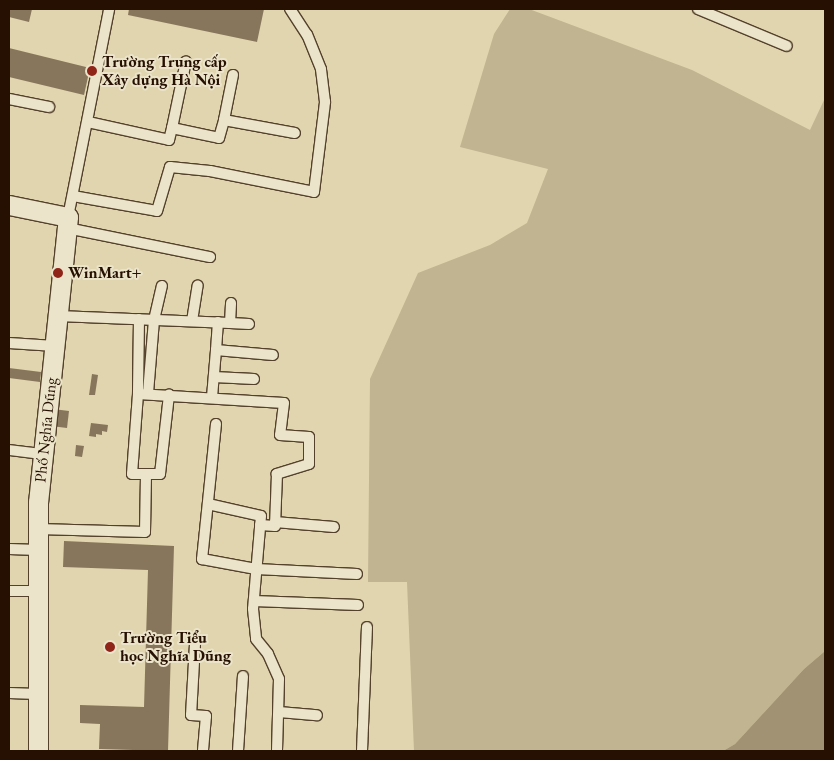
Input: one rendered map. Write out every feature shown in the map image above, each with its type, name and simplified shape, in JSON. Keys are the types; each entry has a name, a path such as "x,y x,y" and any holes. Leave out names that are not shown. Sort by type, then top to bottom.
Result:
{"street":[{"path":"9,205 68,222"},
{"name":"Phố Nghĩa Dũng","path":"38,751 38,530 43,454 68,222"}],"lane":[{"name":"Phố Nghĩa Dũng","path":"68,222 109,9"},
{"path":"73,196 158,211 170,167 210,171 314,192 325,102 321,69 307,34 290,9"},
{"path":"698,9 788,46"},
{"path":"89,117 169,140 186,60"},
{"path":"172,128 219,138 232,75"},
{"path":"9,99 49,106"},
{"path":"224,120 295,133"},
{"path":"68,222 210,257"},
{"path":"192,321 198,285"},
{"path":"162,286 154,320 132,474 160,474 169,394"},
{"path":"230,323 231,303"},
{"path":"58,316 249,324"},
{"path":"139,319 143,393"},
{"path":"212,398 218,322"},
{"path":"9,343 55,346"},
{"path":"216,350 273,355"},
{"path":"214,377 254,379"},
{"path":"143,393 284,403 280,435 309,437 308,464 277,474 275,526 260,525"},
{"path":"216,424 202,559 256,569 357,574"},
{"path":"9,450 43,454"},
{"path":"38,530 145,532 146,474"},
{"path":"208,504 261,516 254,601 256,639 268,654 279,678 277,751"},
{"path":"275,522 334,527"},
{"path":"9,549 38,550"},
{"path":"9,591 38,591"},
{"path":"254,601 358,605"},
{"path":"362,751 367,627"},
{"path":"196,644 191,715 206,716 203,751"},
{"path":"238,751 243,676"},
{"path":"9,693 38,694"},
{"path":"278,712 317,715"}],"shaded area":[{"path":"510,9 529,9 692,70 810,130 825,98 825,651 804,669 735,744 723,751 414,751 407,582 368,582 370,379 418,273 490,245 527,223 548,169 460,147 494,34"},
{"path":"825,651 825,751 723,751 735,744 804,669"}],"building":[{"path":"9,9 32,9 29,22 9,17"},
{"path":"129,9 264,9 257,42 128,15"},
{"path":"9,48 90,68 84,95 9,77"},
{"path":"9,368 41,372 40,382 9,378"},
{"path":"92,374 98,375 95,395 89,395"},
{"path":"53,409 69,411 67,428 51,426"},
{"path":"91,423 108,425 107,432 102,431 102,435 96,434 96,437 89,436"},
{"path":"76,445 84,446 82,457 75,456"},
{"path":"64,541 174,546 168,751 99,749 100,724 80,723 80,705 144,707 148,570 63,567"}],"place":[{"name":"Trường Trung cấp Xây dựng Hà Nội","path":"92,71"},
{"name":"WinMart+","path":"58,273"},
{"name":"Trường Tiểu học Nghĩa Dũng","path":"110,647"}]}
